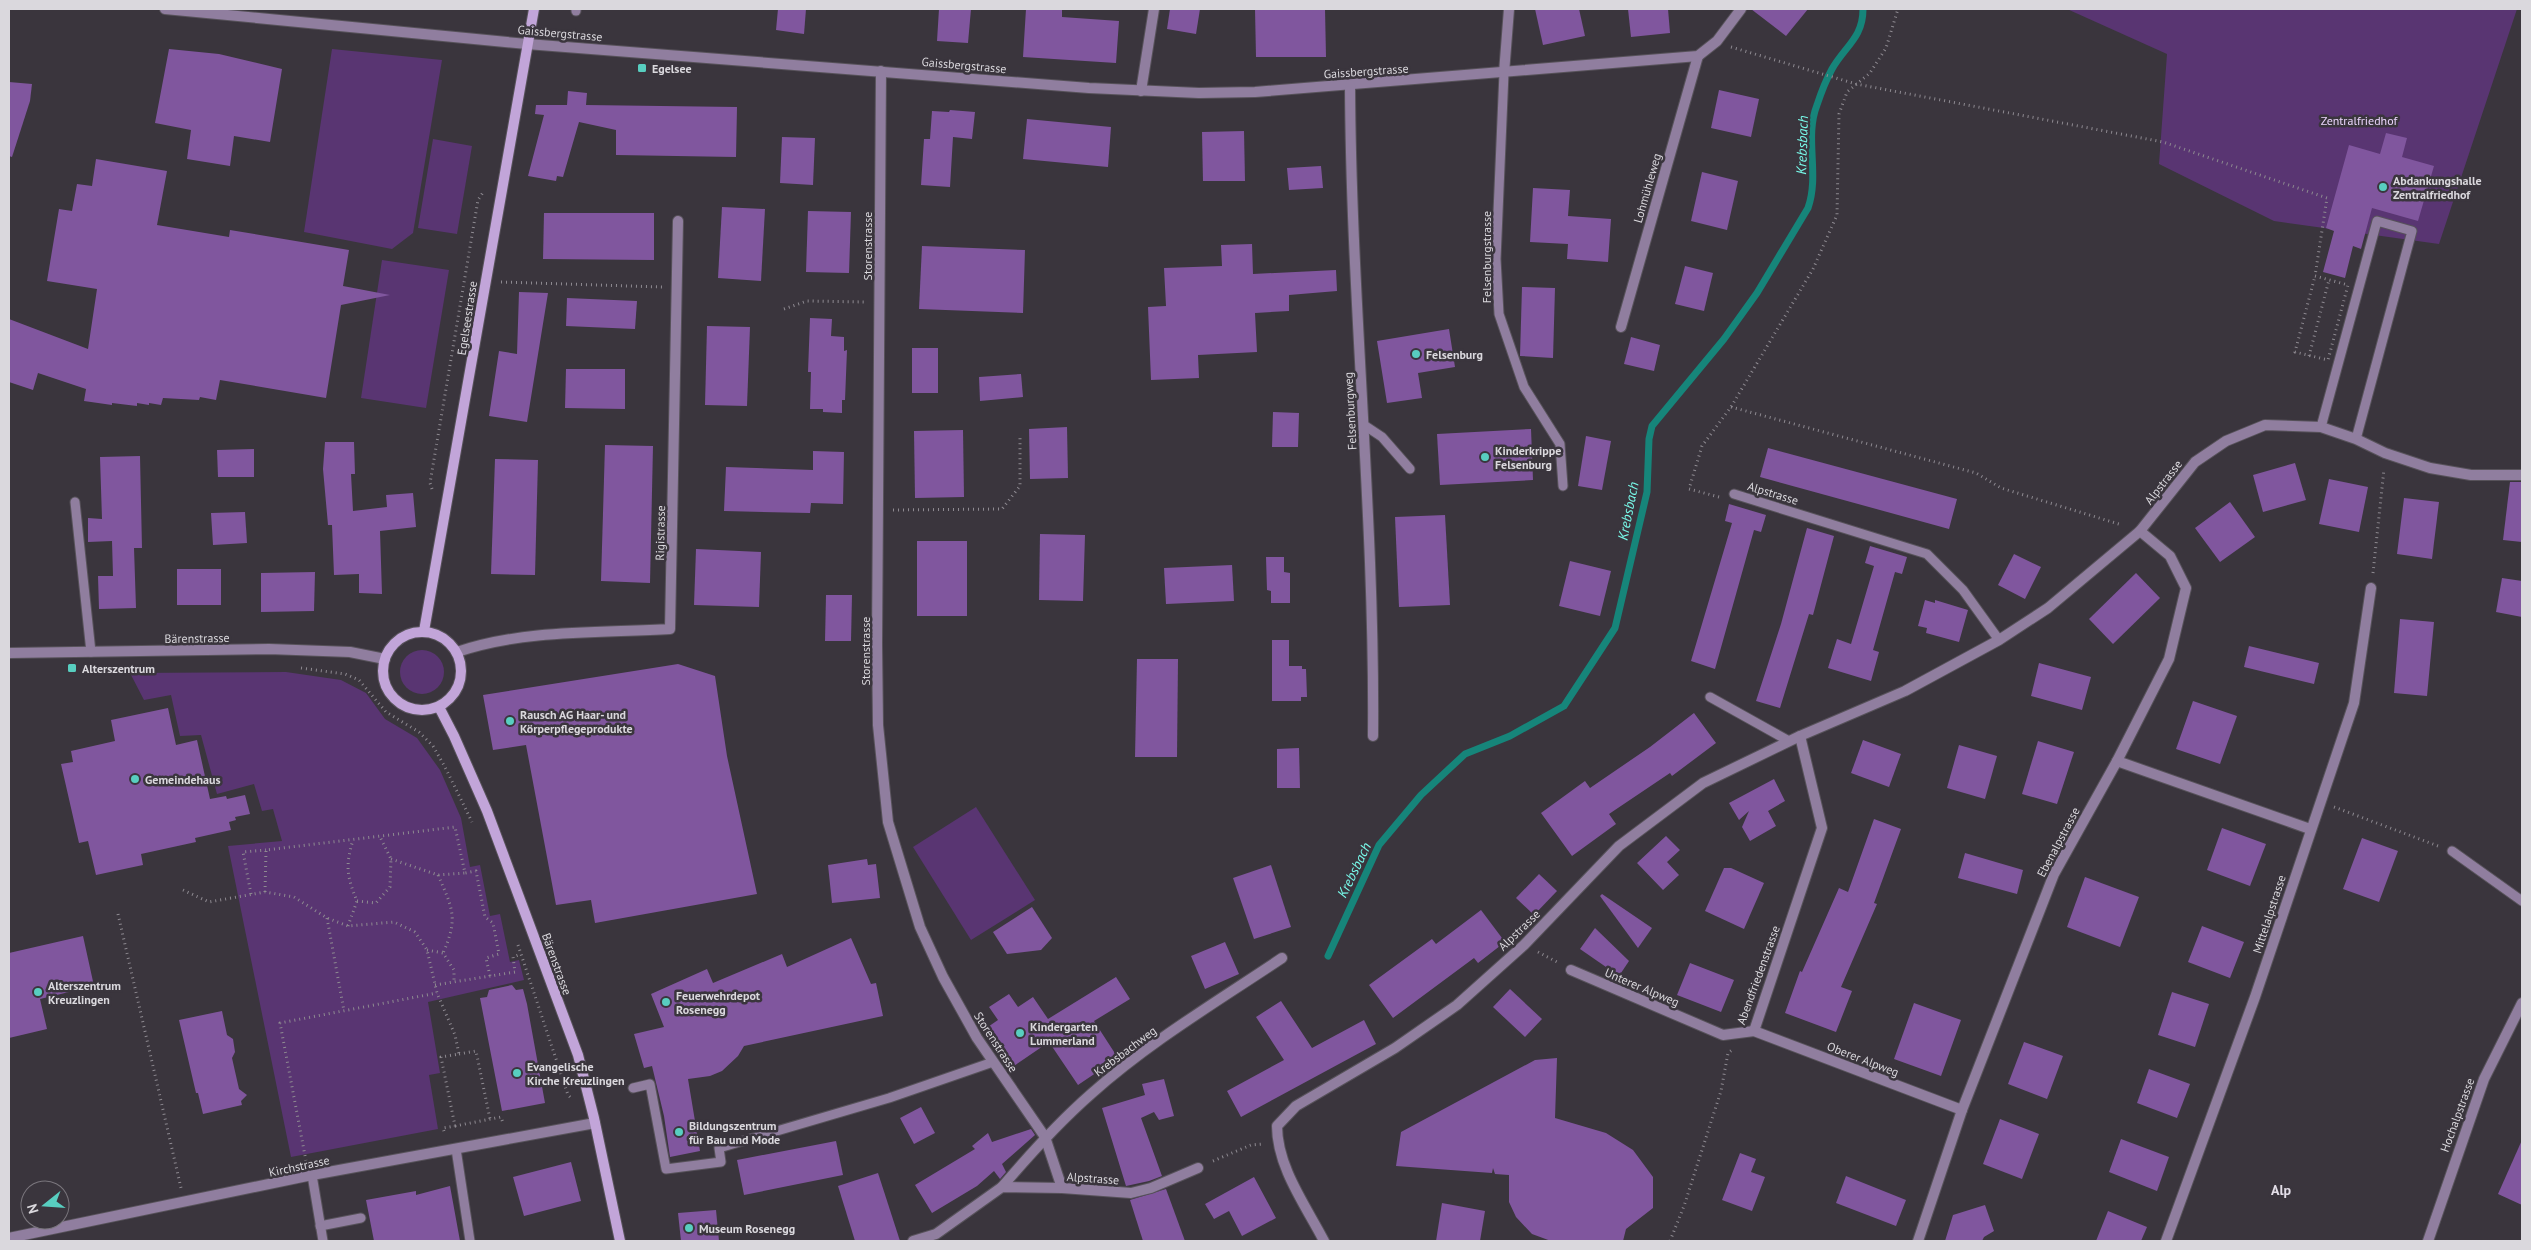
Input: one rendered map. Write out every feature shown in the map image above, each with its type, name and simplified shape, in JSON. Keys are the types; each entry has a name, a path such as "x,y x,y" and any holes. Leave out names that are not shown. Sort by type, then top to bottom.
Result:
{"main road":[{"name":"Egelseestrasse","path":"424,631 534,9"},
{"path":"424,631 444,638 457,652 461,665 461,678 457,690 449,700 438,707 426,710 413,709 402,704 392,696 383,672 385,659 390,648 400,638 424,631"},
{"name":"Bärenstrasse","path":"438,707 454,736 483,802 578,1055 595,1122 620,1241"}],"street":[{"name":"Gaissbergstrasse","path":"165,9 527,44 1141,91 1255,92 1698,56"},
{"path":"1141,91 1154,9"},
{"path":"1504,73 1510,9"},
{"path":"1698,56 1717,41 1741,9"},
{"name":"Lohmühleweg","path":"1621,327 1698,56"},
{"name":"Storenstrasse","path":"881,71 878,725 888,822 920,927 943,977 977,1038 1045,1137 1062,1188"},
{"name":"Felsenburgweg","path":"1350,85 1353,226 1364,426 1373,669 1373,736"},
{"name":"Rigistrasse","path":"457,652 495,642 534,636 670,629 678,221"},
{"name":"Alpstrasse","path":"1277,1143 1277,1126 1296,1106 1395,1048 1457,1005 1524,945 1619,846 1703,783 1789,741 1905,691 1999,640 2048,608 2140,531 2195,462 2226,441 2265,425 2321,427 2356,439 2385,453 2430,468 2451,472 2522,475"},
{"name":"Ebenalpstrasse","path":"1918,1241 1962,1110 2054,874 2117,761 2169,659 2186,588 2170,556 2140,531"},
{"name":"Mittelalpstrasse","path":"2166,1241 2255,997 2354,703 2371,588"},
{"name":"Bärenstrasse","path":"9,653 269,649 350,652 385,659"},
{"name":"Abendfriedenstrasse","path":"1754,1031 1822,828 1800,736"},
{"path":"2117,761 2310,830"},
{"name":"Krebsbachweg","path":"1002,1187 1045,1137 1091,1093 1140,1054 1282,958"},
{"name":"Unterer Alpweg","path":"1571,970 1722,1035 1754,1031"},
{"name":"Hochalpstrasse","path":"2428,1241 2484,1079 2522,1003"},
{"name":"Oberer Alpweg","path":"1754,1031 1962,1110"},
{"name":"Kirchstrasse","path":"9,1238 310,1176 595,1122"},
{"path":"1277,1143 1283,1162 1324,1241"},
{"name":"Alpstrasse","path":"1002,1187 1062,1188 1131,1193 1150,1188 1198,1168"},
{"path":"913,1241 937,1237 1002,1187"}],"lane":[{"name":"Felsenburgstrasse","path":"1504,73 1496,259 1498,314 1524,387 1560,444 1563,486"},
{"path":"2321,427 2377,221 2412,231 2356,439"},
{"path":"1364,426 1382,437 1410,468"},
{"name":"Alpstrasse","path":"1734,494 1927,554 1963,590 1999,640"},
{"path":"75,502 91,652"},
{"path":"1710,697 1789,741"},
{"path":"2452,851 2522,901"},
{"path":"633,1088 650,1084 666,1169 721,1162 719,1148 889,1098 993,1062"},
{"path":"452,1150 470,1241"},
{"path":"310,1176 323,1241"},
{"path":"320,1226 360,1218"}],"path":[{"path":"1715,496 1689,489 1702,446 1731,407 1813,269 1837,215 1839,114 1848,92 1870,73 1886,48 1898,9"},
{"path":"1717,41 1753,54 1841,78 1856,84 2163,142 2327,198 2315,276 2295,352"},
{"path":"430,483 478,200"},
{"path":"2315,276 2348,285"},
{"path":"2309,356 2329,280"},
{"path":"486,281 678,287"},
{"path":"784,309 807,301 879,302"},
{"path":"1731,407 1976,473 2001,488 2140,531"},
{"path":"878,511 1002,509 1020,486 1020,437"},
{"path":"2371,588 2385,453"},
{"path":"301,668 345,674 359,680 386,712 420,732 433,746 473,824"},
{"path":"2320,801 2452,851"},
{"path":"251,894 243,852 455,827 465,874"},
{"path":"357,902 376,903 390,887 391,859 380,837"},
{"path":"348,926 357,902 351,886 347,861 353,840"},
{"path":"265,892 266,850"},
{"path":"391,859 438,875 465,874 476,871 485,917 493,922 499,954 486,958 490,976"},
{"path":"438,875 453,908 450,937 443,952"},
{"path":"183,890 209,902 265,892 294,897 327,918 348,926 394,922 414,932 427,950 437,993 455,1035 458,1054"},
{"path":"118,914 184,1203"},
{"path":"327,918 344,1011"},
{"path":"514,936 568,1095"},
{"path":"1524,945 1571,970"},
{"path":"427,950 443,952"},
{"path":"443,952 454,970 454,982"},
{"path":"435,985 515,972 513,957 521,954"},
{"path":"310,1176 280,1023 437,993"},
{"name":"Abendfriedenstrasse","path":"1670,1241 1684,1206 1721,1091 1728,1053 1754,1031"},
{"path":"455,1126 441,1057 476,1051 490,1119"},
{"path":"452,1150 443,1128 502,1117 505,1139"},
{"path":"1198,1168 1251,1145 1277,1143"}],"green space":[{"name":"Zentralfriedhof","path":"2067,9 2517,9 2439,244 2274,221 2159,164 2167,54"},
{"path":"332,49 442,60 413,233 392,249 304,232"},
{"path":"433,139 472,146 457,234 418,228"},
{"path":"382,260 449,270 426,408 361,398"},
{"path":"422,650 434,654 440,660 444,672 440,684 434,690 422,694 410,690 404,684 400,672 404,660 410,654"},
{"path":"286,672 341,680 366,693 385,719 417,738 440,770 461,818 470,867 480,865 490,916 500,914 510,962 519,960 524,980 428,1002 440,1073 429,1075 438,1129 291,1157 228,846 282,841 273,809 262,811 254,784 217,794 201,735 180,736 171,695 144,700 130,673"},
{"path":"976,807 1035,900 971,940 913,847"}],"building":[{"path":"778,9 806,9 804,34 776,30"},
{"path":"939,9 971,9 968,43 937,41"},
{"path":"1026,9 1062,9 1062,17 1119,21 1116,63 1023,57"},
{"path":"1170,9 1200,9 1196,34 1167,29"},
{"path":"1255,9 1325,9 1326,57 1256,57"},
{"path":"1535,9 1579,9 1585,36 1543,45"},
{"path":"1628,9 1668,9 1670,33 1631,37"},
{"path":"1751,9 1808,9 1786,36"},
{"path":"169,49 219,54 282,69 270,142 234,136 230,166 187,159 191,130 155,123"},
{"path":"9,82 32,84 30,101 12,157 9,156"},
{"path":"1719,90 1759,99 1751,137 1711,128"},
{"path":"568,91 587,93 586,105 737,107 736,157 616,155 616,130 579,122 563,177 557,176 556,181 528,176 544,115 535,114 536,105 567,105"},
{"path":"950,110 975,112 972,139 953,137 950,187 921,185 924,139 930,139 932,111 949,112"},
{"path":"1027,119 1111,127 1108,167 1023,159"},
{"path":"1244,131 1245,181 1203,181 1202,132"},
{"name":"Abdankungshalle Zentralfriedhof","path":"2386,133 2407,138 2402,157 2434,166 2418,221 2372,208 2361,249 2353,246 2345,278 2323,272 2334,231 2326,228 2349,145 2380,154"},
{"path":"782,137 815,138 813,185 780,183"},
{"path":"96,159 167,171 157,225 229,237 230,230 349,250 343,286 390,295 341,305 326,398 220,380 216,400 200,397 199,400 163,398 161,405 137,403 137,406 112,403 112,405 84,401 86,389 38,373 33,390 9,382 9,319 88,349 97,289 47,281 59,209 72,211 77,184 92,186"},
{"path":"1321,166 1323,188 1289,190 1287,168"},
{"path":"1702,172 1738,181 1727,230 1691,221"},
{"path":"1533,188 1570,190 1568,216 1611,219 1608,262 1567,259 1568,244 1530,242"},
{"path":"722,207 765,209 761,281 718,278"},
{"path":"808,211 851,212 849,273 806,272"},
{"path":"544,213 654,213 654,260 543,259"},
{"path":"1252,244 1253,274 1336,270 1337,291 1289,295 1289,311 1255,313 1257,352 1198,355 1199,378 1151,380 1148,307 1166,306 1164,268 1222,266 1221,245"},
{"path":"922,246 1025,250 1023,313 919,309"},
{"path":"1685,266 1713,273 1704,311 1675,304"},
{"path":"1522,287 1555,288 1553,358 1520,356"},
{"path":"519,292 548,293 527,422 489,416 499,351 517,354"},
{"path":"567,298 637,301 635,329 566,326"},
{"path":"810,318 832,319 831,336 844,337 844,351 847,350 845,400 842,400 842,413 823,412 823,409 810,409 811,372 808,372"},
{"path":"707,326 750,327 747,406 705,405"},
{"name":"Felsenburg","path":"1449,329 1455,367 1418,373 1422,398 1387,403 1377,341"},
{"path":"1631,337 1660,345 1654,371 1624,364"},
{"path":"912,348 938,348 938,393 912,393"},
{"path":"566,369 625,369 625,409 565,408"},
{"path":"1021,374 1023,397 980,401 979,377"},
{"path":"1273,412 1299,413 1298,447 1272,447"},
{"path":"1067,427 1068,478 1030,479 1029,429"},
{"name":"Kinderkrippe Felsenburg","path":"1531,429 1533,480 1440,485 1437,434"},
{"path":"963,430 964,497 915,498 914,431"},
{"path":"1586,436 1611,441 1602,490 1578,486"},
{"path":"325,442 354,442 355,474 351,474 353,511 387,507 386,495 413,493 416,527 380,531 382,594 359,593 359,574 334,575 332,525 328,525 323,469"},
{"path":"605,445 653,446 650,583 601,581"},
{"path":"1768,448 1957,499 1949,529 1760,477"},
{"path":"254,449 254,477 218,477 217,450"},
{"path":"813,451 844,452 843,504 811,503 810,513 724,511 726,467 813,470"},
{"path":"140,456 142,548 134,548 136,608 99,609 98,576 113,576 112,541 88,542 88,518 102,519 100,457"},
{"path":"495,459 538,460 535,575 491,574"},
{"path":"2295,463 2306,500 2263,512 2253,475"},
{"path":"2329,479 2368,487 2359,532 2319,524"},
{"path":"2510,482 2522,482 2522,542 2503,540"},
{"path":"2404,498 2439,502 2432,559 2397,554"},
{"path":"2230,502 2255,537 2220,562 2195,528"},
{"path":"1729,504 1766,515 1761,532 1754,530 1715,669 1691,661 1732,523 1725,521"},
{"path":"245,512 247,543 213,545 211,513"},
{"path":"1445,515 1450,605 1399,607 1395,517"},
{"path":"1807,528 1834,536 1813,615 1809,614 1780,708 1756,701 1781,624"},
{"path":"1040,534 1085,535 1083,601 1039,600"},
{"path":"917,541 967,541 967,616 917,616"},
{"path":"1870,546 1907,557 1902,574 1895,572 1873,650 1879,652 1871,681 1828,668 1837,639 1851,644 1874,566 1865,563"},
{"path":"696,549 761,552 759,607 694,605"},
{"path":"2014,554 2041,567 2025,599 1998,585"},
{"path":"1266,557 1284,557 1284,572 1290,573 1290,603 1271,603 1271,591 1267,590"},
{"path":"1570,561 1611,571 1600,616 1559,606"},
{"path":"1232,565 1234,601 1166,604 1164,568"},
{"path":"177,569 221,569 221,605 177,605"},
{"path":"315,572 314,611 261,612 261,573"},
{"path":"2136,573 2160,598 2113,644 2089,619"},
{"path":"2502,578 2522,581 2522,617 2496,612"},
{"path":"826,595 852,595 851,641 825,641"},
{"path":"1925,600 1935,603 1935,600 1968,610 1959,642 1926,633 1927,628 1918,626"},
{"path":"2400,619 2434,622 2427,696 2394,693"},
{"path":"1272,640 1289,640 1289,666 1302,666 1302,669 1306,669 1307,697 1301,697 1301,701 1272,701"},
{"path":"2249,646 2319,663 2314,684 2244,667"},
{"path":"1137,659 1178,659 1177,757 1135,757"},
{"path":"2039,663 2091,677 2082,710 2031,696"},
{"path":"678,664 715,676 727,756 757,894 595,923 591,900 556,905 526,745 493,750 483,695"},
{"path":"2193,701 2237,716 2220,764 2176,749"},
{"name":"Gemeindehaus","path":"168,708 176,745 197,740 210,799 226,796 227,799 245,795 250,814 235,817 236,820 229,822 231,830 195,838 196,842 141,854 143,865 96,875 88,841 79,843 61,764 73,762 71,751 115,741 111,720"},
{"path":"1694,713 1716,743 1672,776 1670,773 1609,814 1616,824 1572,856 1541,813 1585,781 1590,788 1650,747"},
{"path":"1863,740 1901,754 1889,787 1851,773"},
{"path":"2038,741 2074,752 2057,804 2022,794"},
{"path":"1959,745 1997,756 1985,799 1947,788"},
{"path":"1299,748 1300,788 1277,788 1277,749"},
{"path":"1774,779 1785,801 1768,811 1776,826 1750,841 1742,827 1749,811 1739,820 1729,803"},
{"path":"1874,819 1901,829 1874,903 1877,904 1841,987 1852,991 1836,1032 1785,1013 1800,971 1802,972 1839,888 1848,892"},
{"path":"2222,828 2266,844 2250,886 2207,870"},
{"path":"1666,836 1680,850 1667,862 1679,875 1663,890 1637,863"},
{"path":"2362,838 2398,851 2379,902 2343,889"},
{"path":"1965,853 2023,870 2017,894 1958,878"},
{"path":"867,859 868,865 876,864 880,898 832,903 828,865"},
{"path":"1271,865 1291,927 1254,939 1233,878"},
{"path":"1724,868 1731,868 1764,883 1744,929 1705,911"},
{"path":"1539,874 1557,891 1534,915 1516,898"},
{"path":"2085,877 2139,897 2120,947 2067,927"},
{"path":"1602,894 1652,928 1638,948 1600,896"},
{"path":"1032,907 1052,938 1041,950 1007,954 993,932"},
{"path":"1481,910 1505,942 1478,963 1474,958 1393,1018 1369,985 1432,939 1436,944"},
{"path":"2202,926 2244,942 2230,978 2188,962"},
{"path":"1595,928 1629,961 1619,976 1580,949"},
{"name":"Alterszentrum Kreuzlingen","path":"83,936 94,986 40,999 47,1029 9,1038 9,953"},
{"path":"851,938 871,984 876,983 883,1016 744,1046 738,1056 722,1071 710,1076 688,1079 700,1151 670,1157 664,1116 652,1066 644,1068 634,1034 664,1027 651,994 707,969 713,983 782,954 787,967"},
{"path":"1225,942 1239,974 1205,989 1191,956"},
{"path":"1690,963 1734,980 1721,1012 1677,995"},
{"path":"1116,977 1130,999 1094,1021 1118,1058 1078,1085 1049,1042 1008,1070 982,1031 998,1020 989,1007 1009,994 1018,1007 1033,997 1048,1019"},
{"name":"Evangelische Kirche Kreuzlingen","path":"512,985 516,990 523,989 545,1103 502,1111 480,998 487,997 489,990"},
{"path":"1510,989 1542,1019 1525,1037 1493,1007"},
{"path":"2172,992 2209,1004 2195,1047 2158,1035"},
{"path":"1281,1001 1312,1048 1364,1020 1376,1044 1241,1117 1227,1091 1284,1060 1256,1017"},
{"path":"1914,1003 1961,1020 1941,1076 1894,1059"},
{"path":"222,1011 227,1035 233,1039 235,1052 232,1058 239,1089 247,1095 241,1101 242,1105 203,1114 198,1093 196,1093 179,1020"},
{"path":"2024,1042 2063,1056 2047,1099 2008,1084"},
{"path":"1557,1058 1555,1118 1606,1133 1633,1150 1653,1177 1653,1208 1626,1229 1623,1241 1551,1241 1532,1234 1516,1217 1509,1202 1509,1175 1495,1174 1493,1168 1492,1173 1396,1166 1401,1132 1535,1060"},
{"path":"2149,1069 2190,1084 2177,1118 2137,1103"},
{"path":"1164,1079 1174,1116 1159,1120 1154,1112 1141,1118 1162,1176 1126,1186 1102,1108 1145,1095 1142,1084"},
{"path":"921,1107 935,1133 914,1144 900,1118"},
{"path":"2000,1119 2039,1134 2022,1179 1983,1164"},
{"path":"1031,1129 1035,1135 1002,1164 1006,1172 1000,1179 994,1171 977,1186 932,1213 915,1185 975,1149 972,1146 988,1133 992,1142"},
{"path":"2121,1139 2169,1157 2157,1191 2109,1172"},
{"path":"2522,1140 2522,1205 2498,1194"},
{"path":"836,1141 843,1175 744,1195 737,1160"},
{"path":"1740,1153 1756,1159 1751,1172 1765,1177 1752,1211 1722,1200"},
{"path":"571,1162 581,1201 524,1216 513,1177"},
{"path":"878,1173 900,1241 855,1241 838,1186"},
{"path":"1846,1176 1906,1200 1896,1226 1836,1203"},
{"path":"1254,1177 1276,1218 1242,1236 1229,1211 1214,1219 1205,1204"},
{"path":"450,1186 460,1241 374,1241 366,1200 416,1191 416,1195"},
{"path":"1166,1189 1185,1241 1143,1241 1130,1200"},
{"path":"1442,1203 1485,1211 1480,1241 1436,1241"},
{"path":"1985,1205 1994,1231 1984,1237 1982,1241 1945,1241 1953,1215"},
{"path":"716,1210 719,1241 681,1241 678,1213"},
{"path":"2108,1211 2147,1227 2141,1241 2096,1241"}],"waterway":[{"name":"Krebsbach","path":"1328,956 1379,845 1421,795 1465,754 1510,736 1564,706 1615,628 1647,492 1649,439 1652,426 1724,339 1757,293 1808,208 1813,182 1813,118 1830,73 1857,35 1863,9"}],"place":[{"name":"Egelsee","path":"642,68"},
{"name":"Abdankungshalle Zentralfriedhof","path":"2383,187"},
{"name":"Felsenburg","path":"1416,354"},
{"name":"Kinderkrippe Felsenburg","path":"1485,457"},
{"name":"Alterszentrum","path":"72,668"},
{"name":"Rausch AG Haar- und Körperpflegeprodukte","path":"510,721"},
{"name":"Gemeindehaus","path":"135,779"},
{"name":"Alterszentrum Kreuzlingen","path":"38,992"},
{"name":"Feuerwehrdepot Rosenegg","path":"666,1002"},
{"name":"Kindergarten Lummerland","path":"1020,1033"},
{"name":"Evangelische Kirche Kreuzlingen","path":"517,1073"},
{"name":"Bildungszentrum für Bau und Mode","path":"679,1132"},
{"name":"Museum Rosenegg","path":"689,1228"}],"district":[{"name":"Alp","path":"2281,1190"}]}
